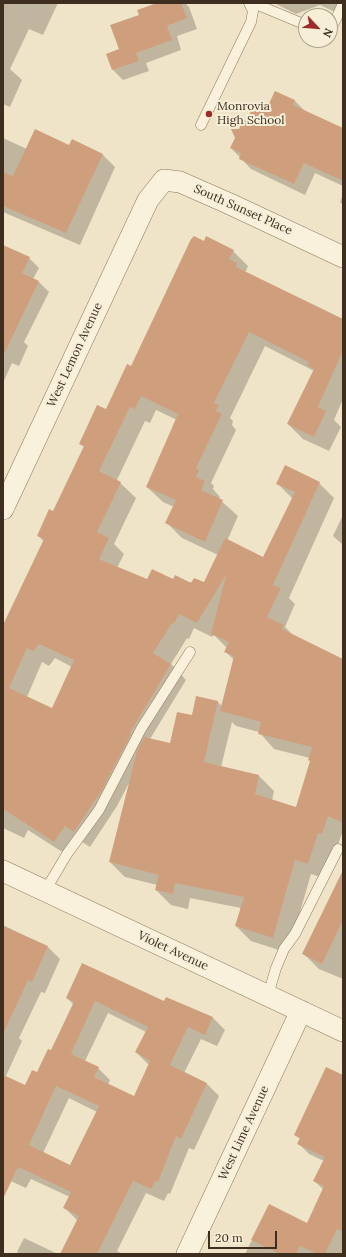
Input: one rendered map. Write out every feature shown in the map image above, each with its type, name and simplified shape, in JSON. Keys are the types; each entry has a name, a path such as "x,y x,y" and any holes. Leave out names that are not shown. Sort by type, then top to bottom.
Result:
{"street":[{"name":"South Sunset Place","path":"148,200 164,180 180,182 343,256"},
{"name":"West Lemon Avenue","path":"3,509 148,200"},
{"name":"Violet Avenue","path":"3,871 343,1030"},
{"name":"West Lime Avenue","path":"187,1254 301,1011"}],"lane":[{"path":"201,124 251,22 253,11 249,3"},
{"path":"253,3 298,22"},
{"path":"338,14 343,4"},
{"path":"45,891 67,854 100,810 141,729 190,652"},
{"path":"268,995 276,968 284,949 295,934 338,849"}],"building":[{"path":"157,3 181,3 187,18 167,26 172,40 136,53 139,61 112,70 106,54 119,49 110,25 139,15 137,10"},
{"path":"275,91 295,100 293,105 343,128 343,181 304,163 294,184 239,159 241,153 230,148 235,138 231,129 239,129 243,120 246,121 251,111 254,112 257,106 266,110"},
{"path":"35,129 69,145 72,139 103,154 66,233 3,206 3,172 13,176"},
{"path":"194,236 204,241 206,236 234,250 229,259 237,263 236,267 343,319 343,350 318,407 326,411 314,437 287,424 314,369 307,365 309,362 249,332 214,403 219,405 216,411 222,414 196,468 199,470 196,477 205,481 201,490 223,500 205,542 165,523 176,500 146,487 178,414 141,396 135,409 130,407 99,471 121,482 97,532 109,538 99,559 147,579 152,569 173,579 175,575 191,583 194,578 204,582 225,538 263,557 295,492 276,484 285,465 320,482 273,585 281,588 267,617 284,625 282,629 343,659 343,823 328,816 322,834 318,833 308,864 295,860 273,938 235,926 244,897 175,883 173,894 155,890 159,875 109,862 137,751 144,737 170,743 177,712 192,715 196,696 218,701 204,762 259,775 255,794 296,807 310,761 308,760 312,747 258,734 261,722 220,711 234,656 224,652 229,642 211,634 226,575 197,623 179,614 174,624 172,623 153,653 171,664 130,733 131,734 102,790 74,832 65,826 54,842 3,809 3,625 44,539 37,536 49,509 53,511 84,446 79,444 97,405 106,409 127,364 131,366 191,239","holes":["39,644 74,660 52,708 9,688 27,648 33,651"]},
{"path":"3,245 30,257 22,273 39,281 3,356"},
{"path":"343,870 343,920 322,964 302,954"},
{"path":"3,926 48,946 32,982 28,980 3,1034"},
{"path":"82,963 164,1001 166,997 213,1017 205,1035 188,1027 170,1065 207,1083 181,1139 176,1136 158,1182 155,1181 151,1189 133,1181 97,1254 60,1254 79,1216 63,1208 71,1192 18,1167 3,1199 3,1075 25,1085 32,1070 37,1072 48,1049 51,1050 74,1002 66,998","holes":["95,1001 148,1027 135,1052 150,1061 134,1096 94,1077 99,1067 71,1054","56,1086 99,1106 70,1165 29,1145"]},
{"path":"326,1067 343,1075 343,1232 337,1229 325,1254 317,1254 300,1246 296,1254 280,1254 251,1240 269,1204 307,1223 324,1186 313,1181 325,1157 297,1144 300,1138 294,1135"}],"place":[{"name":"Monrovia High School","path":"209,114"}]}
